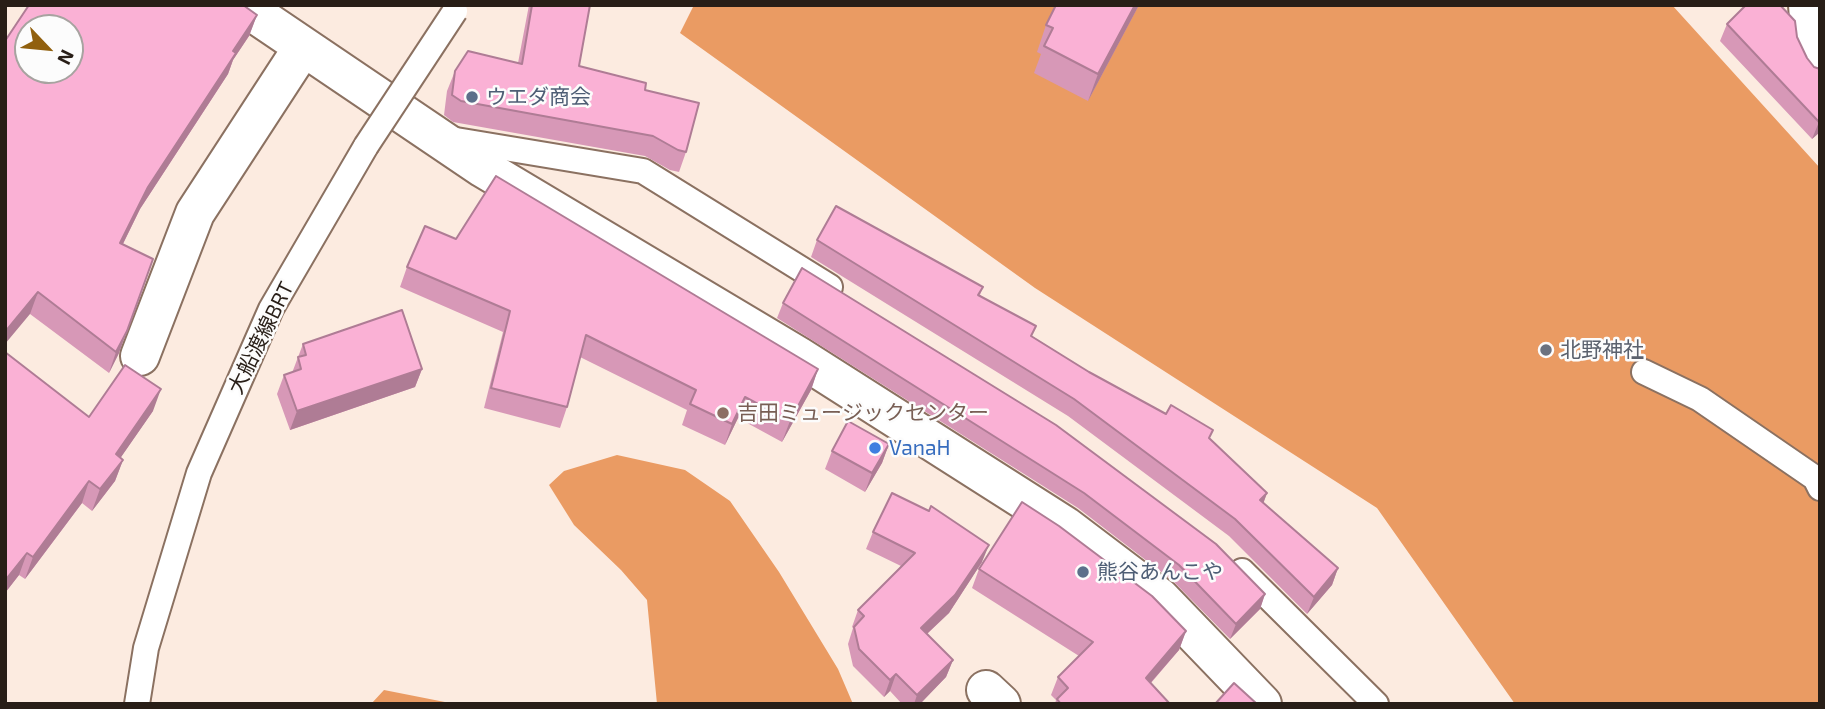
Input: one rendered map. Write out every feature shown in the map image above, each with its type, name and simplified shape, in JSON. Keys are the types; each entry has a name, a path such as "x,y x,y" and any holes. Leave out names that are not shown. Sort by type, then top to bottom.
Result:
{"street":[{"path":"242,5 483,168 798,356 1065,526 1160,598 1262,704"},
{"path":"1808,5 1811,46 1820,66"},
{"path":"140,356 195,213 303,47"}],"lane":[{"name":"大船渡線BRT","path":"136,704 146,648 199,474 271,309 411,73 457,8"},
{"path":"436,136 643,171 845,296"},
{"path":"1644,372 1700,400 1815,478 1820,488"},
{"path":"1229,558 1376,704"}],"shaded area":[{"name":"北野神社","path":"694,5 1672,5 1820,168 1820,704 1515,704 1377,508 1035,288 680,33"},
{"path":"617,455 685,470 730,501 779,572 838,669 853,704 657,704 647,600 621,570 574,525 549,485 564,471"},
{"path":"384,690 455,704 371,704"}],"building":[{"path":"29,5 243,5 257,15 233,51 236,53 148,187 120,243 153,259 127,331 116,352 38,292 5,332 5,41 14,28 14,84 84,84 84,14 23,14"},
{"path":"532,5 590,5 579,66 646,83 645,90 699,103 686,152 653,136 461,101 452,95 455,71 468,51 522,64"},
{"path":"1056,5 1135,5 1098,74 1044,46 1053,28 1046,25"},
{"path":"1746,5 1780,5 1795,21 1797,37 1807,58 1814,67 1820,69 1819,122 1727,24"},
{"path":"496,176 818,369 790,421 745,397 732,424 690,404 696,390 586,335 567,407 491,388 510,311 407,267 425,226 456,239"},
{"path":"836,206 983,287 978,295 1036,326 1031,336 1089,372 1166,414 1171,405 1213,430 1209,438 1267,493 1260,500 1338,568 1314,597 1235,519 1074,399 817,240"},
{"path":"802,268 1056,425 1216,544 1265,594 1236,624 1179,565 1084,493 783,303"},
{"path":"402,310 422,369 297,411 284,375 301,369 298,357 306,355 303,344"},
{"path":"5,352 89,417 125,365 161,389 116,454 123,460 100,489 89,481 33,557 27,553 7,578 5,577"},
{"path":"848,421 889,444 872,473 832,451"},
{"path":"892,493 929,511 931,506 989,545 955,595 921,628 953,660 917,695 896,674 890,680 859,649 854,627 864,616 858,610 915,553 873,532"},
{"path":"1022,502 1059,526 1152,596 1186,631 1146,678 1170,704 1061,704 1057,699 1068,688 1058,677 1093,642 979,569"},
{"path":"1234,683 1257,704 1215,704"}],"place":[{"name":"ウエダ商会","path":"472,97"},
{"name":"北野神社","path":"1546,350"},
{"name":"吉田ミュージックセンター","path":"723,413"},
{"name":"VanaH","path":"875,448"},
{"name":"熊谷あんこや","path":"1083,572"}]}
